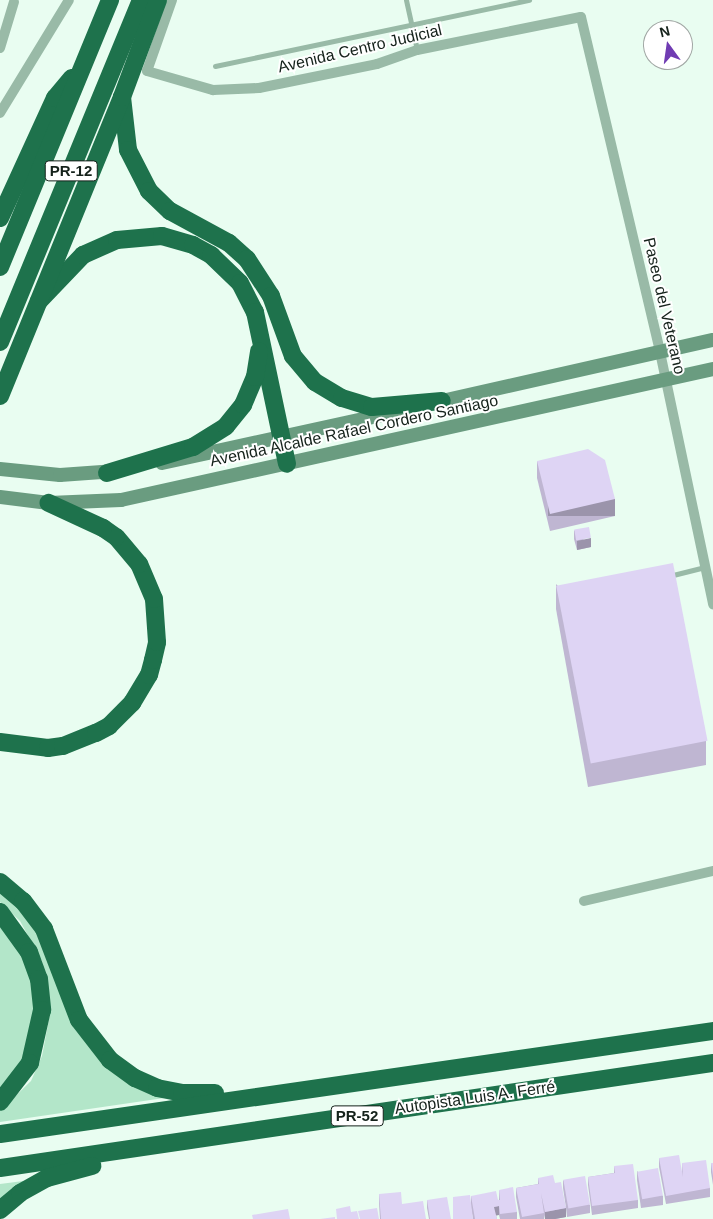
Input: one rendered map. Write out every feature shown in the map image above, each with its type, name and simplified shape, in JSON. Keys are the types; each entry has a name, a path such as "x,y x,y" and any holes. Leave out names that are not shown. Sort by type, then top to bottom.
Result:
{"highway":[{"name":"PR-12","path":"0,267 110,0"},
{"name":"PR-12","path":"0,342 141,0"},
{"path":"0,396 122,97 158,0"},
{"path":"0,218 55,98 84,64"},
{"path":"122,97 128,150 149,191 170,210 229,243 247,259 271,296 293,356 315,382 342,398 372,407 442,401"},
{"path":"39,301 66,270 93,249 127,237 162,236 194,245 226,266 251,301 287,464"},
{"path":"107,473 193,447 226,426 243,405 250,390 261,341"},
{"path":"0,742 48,748 72,743 109,726 132,703 149,675 157,642 154,599 139,564 128,550 103,528 49,504"},
{"path":"0,882 23,901 44,929 84,1028 110,1060 134,1078 158,1088 196,1094 300,1082 360,1083"},
{"path":"0,912 29,952 39,980 42,1010 30,1063 0,1102"},
{"name":"Autopista Luis A. Ferré","path":"0,1134 713,1031"},
{"name":"Autopista Luis A. Ferré","path":"0,1168 713,1063"},
{"path":"0,1210 20,1193 61,1173 157,1156 181,1142"}],"street":[{"path":"0,113 69,0"},
{"name":"Avenida Centro Judicial","path":"172,0 147,71 213,90 245,90 377,64 416,50 581,17"},
{"path":"0,48 14,2"},
{"name":"Paseo del Veterano","path":"581,17 660,352 713,604"},
{"name":"Avenida Alcalde Rafael Cordero Santiago","path":"0,469 60,475 107,473 282,439 713,340"},
{"name":"Avenida Alcalde Rafael Cordero Santiago","path":"0,497 49,504 121,500 713,369"},
{"path":"584,901 713,871"}],"lane":[{"path":"406,0 416,50"},
{"path":"215,66 529,0"},
{"path":"669,576 705,567"}],"green space":[{"path":"0,889 14,901 43,937 77,1032 171,1097 0,1122 0,1111 31,1081 42,1056 50,1014 42,961 20,921 0,902"},
{"path":"0,919 27,961 36,1012 25,1059 0,1095"},
{"path":"31,1180 0,1203 0,1184"}],"building":[{"path":"588,449 605,460 615,499 550,514 537,461"},
{"path":"589,527 591,538 576,540 574,530"},
{"path":"673,563 708,741 591,763 556,586"},
{"path":"679,1155 683,1177 682,1163 706,1160 710,1188 666,1196 659,1158"},
{"path":"633,1164 638,1200 592,1206 588,1177 615,1173 614,1166"},
{"path":"658,1168 663,1196 642,1199 637,1172"},
{"path":"553,1175 555,1183 561,1182 566,1208 545,1212 541,1193 544,1213 522,1217 516,1188 539,1184 538,1178"},
{"path":"585,1176 590,1205 568,1208 563,1180"},
{"path":"513,1187 517,1212 500,1214 499,1206 494,1207 497,1219 475,1219 471,1196 496,1191 498,1200 500,1200 499,1190"},
{"path":"401,1192 402,1204 423,1201 426,1219 381,1219 379,1194"},
{"path":"470,1195 473,1219 453,1219 453,1197"},
{"path":"447,1197 451,1219 430,1219 427,1200"},
{"path":"350,1206 351,1212 357,1211 359,1219 337,1219 336,1209"},
{"path":"377,1208 379,1219 360,1219 358,1211"},
{"path":"288,1209 290,1219 253,1219 252,1215"}]}
